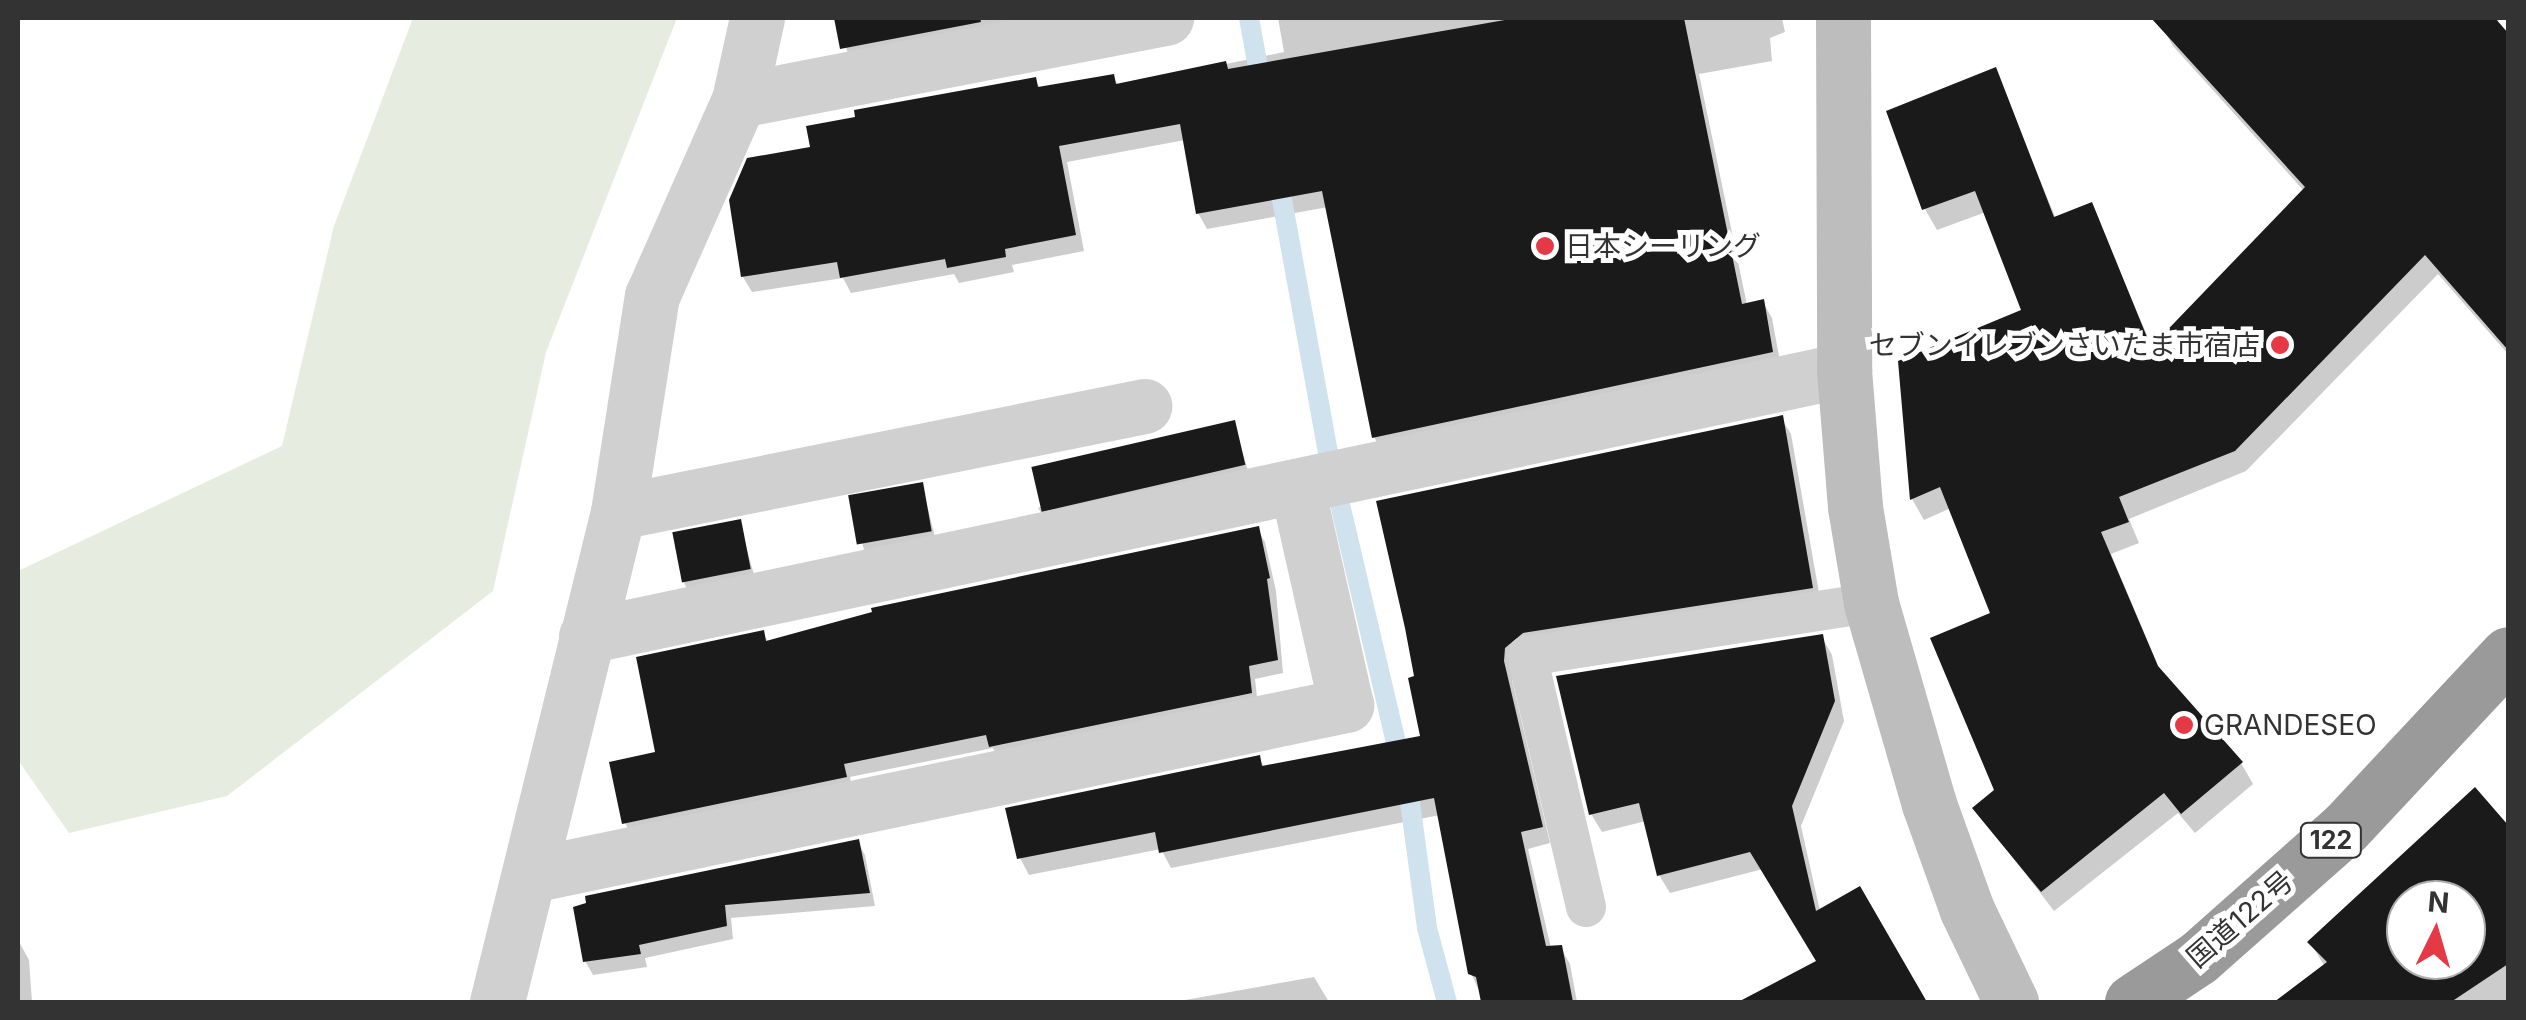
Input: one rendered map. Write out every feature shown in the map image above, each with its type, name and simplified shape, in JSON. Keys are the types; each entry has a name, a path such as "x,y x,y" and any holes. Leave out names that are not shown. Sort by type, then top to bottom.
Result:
{"highway":[{"name":"国道122号","path":"2132,1002 2198,958 2344,828 2508,654"}],"street":[{"path":"497,1002 618,512 652,296 739,100 757,18"},
{"path":"739,100 1111,23 1166,18"},
{"path":"1843,18 1844,370 1856,507 1871,603 1930,804 1968,910 2011,1002"},
{"path":"586,636 1844,370"},
{"path":"618,512 1144,406"},
{"path":"530,875 1346,705 1297,487"}],"lane":[{"path":"1586,907 1527,656 1871,603"}],"shaded area":[{"path":"413,18 677,18 546,352 493,591 227,796 69,833 18,760 18,571 282,446 334,226"}],"building":[{"path":"834,18 980,18 981,22 840,49"},
{"path":"1516,18 1684,18 1742,304 1764,299 1773,352 1372,438 1322,191 1196,214 1180,124 1059,146 1076,235 1005,249 1006,257 947,268 945,259 840,278 837,262 741,277 729,200 747,158 810,147 806,126 855,117 854,110 1036,77 1038,87 1114,74 1116,84 1226,61 1228,69"},
{"path":"2151,18 2495,18 2508,33 2508,350 2425,255 2235,451 2119,497 2129,522 2101,532 2158,666 2243,762 2181,814 2164,793 2041,892 1972,808 1994,790 1930,638 1990,613 1940,487 1910,500 1898,361 2021,310 1975,191 1922,210 1886,111 1996,67 2054,217 2092,202 2151,347 2305,187"},
{"path":"1783,415 1813,588 1523,633 1505,648 1504,661 1543,827 1521,832 1546,946 1562,945 1573,1002 1481,1002 1476,977 1468,974 1434,798 1159,853 1155,832 1017,859 1005,808 1260,755 1262,766 1420,736 1408,678 1414,676 1376,501"},
{"path":"1235,420 1245,465 1042,512 1031,467"},
{"path":"923,482 932,531 857,544 848,495"},
{"path":"741,519 751,569 682,582 672,532"},
{"path":"1259,526 1270,578 1267,579 1278,660 1249,666 1252,693 989,747 986,735 844,764 847,777 622,824 609,762 655,752 636,657 764,630 766,641 872,612 871,608"},
{"path":"1823,634 1835,701 1792,806 1816,911 1860,886 1927,1002 1738,1002 1816,961 1750,852 1657,876 1639,803 1589,815 1556,676"},
{"path":"2475,787 2508,825 2508,964 2486,979 2486,880 2386,880 2386,980 2484,980 2451,1002 2274,1002 2327,962 2307,942"},
{"path":"859,839 870,893 725,905 727,926 639,945 641,954 583,962 573,907 586,903 585,896"}],"waterway":[{"path":"1249,18 1262,89"},
{"path":"1277,172 1328,453 1410,802 1427,928 1447,1002"}],"place":[{"name":"日本シーリング","path":"1545,246"},
{"name":"セブンイレブンさいたま市宿店","path":"2280,345"},
{"name":"GRANDESEO","path":"2184,725"}]}
